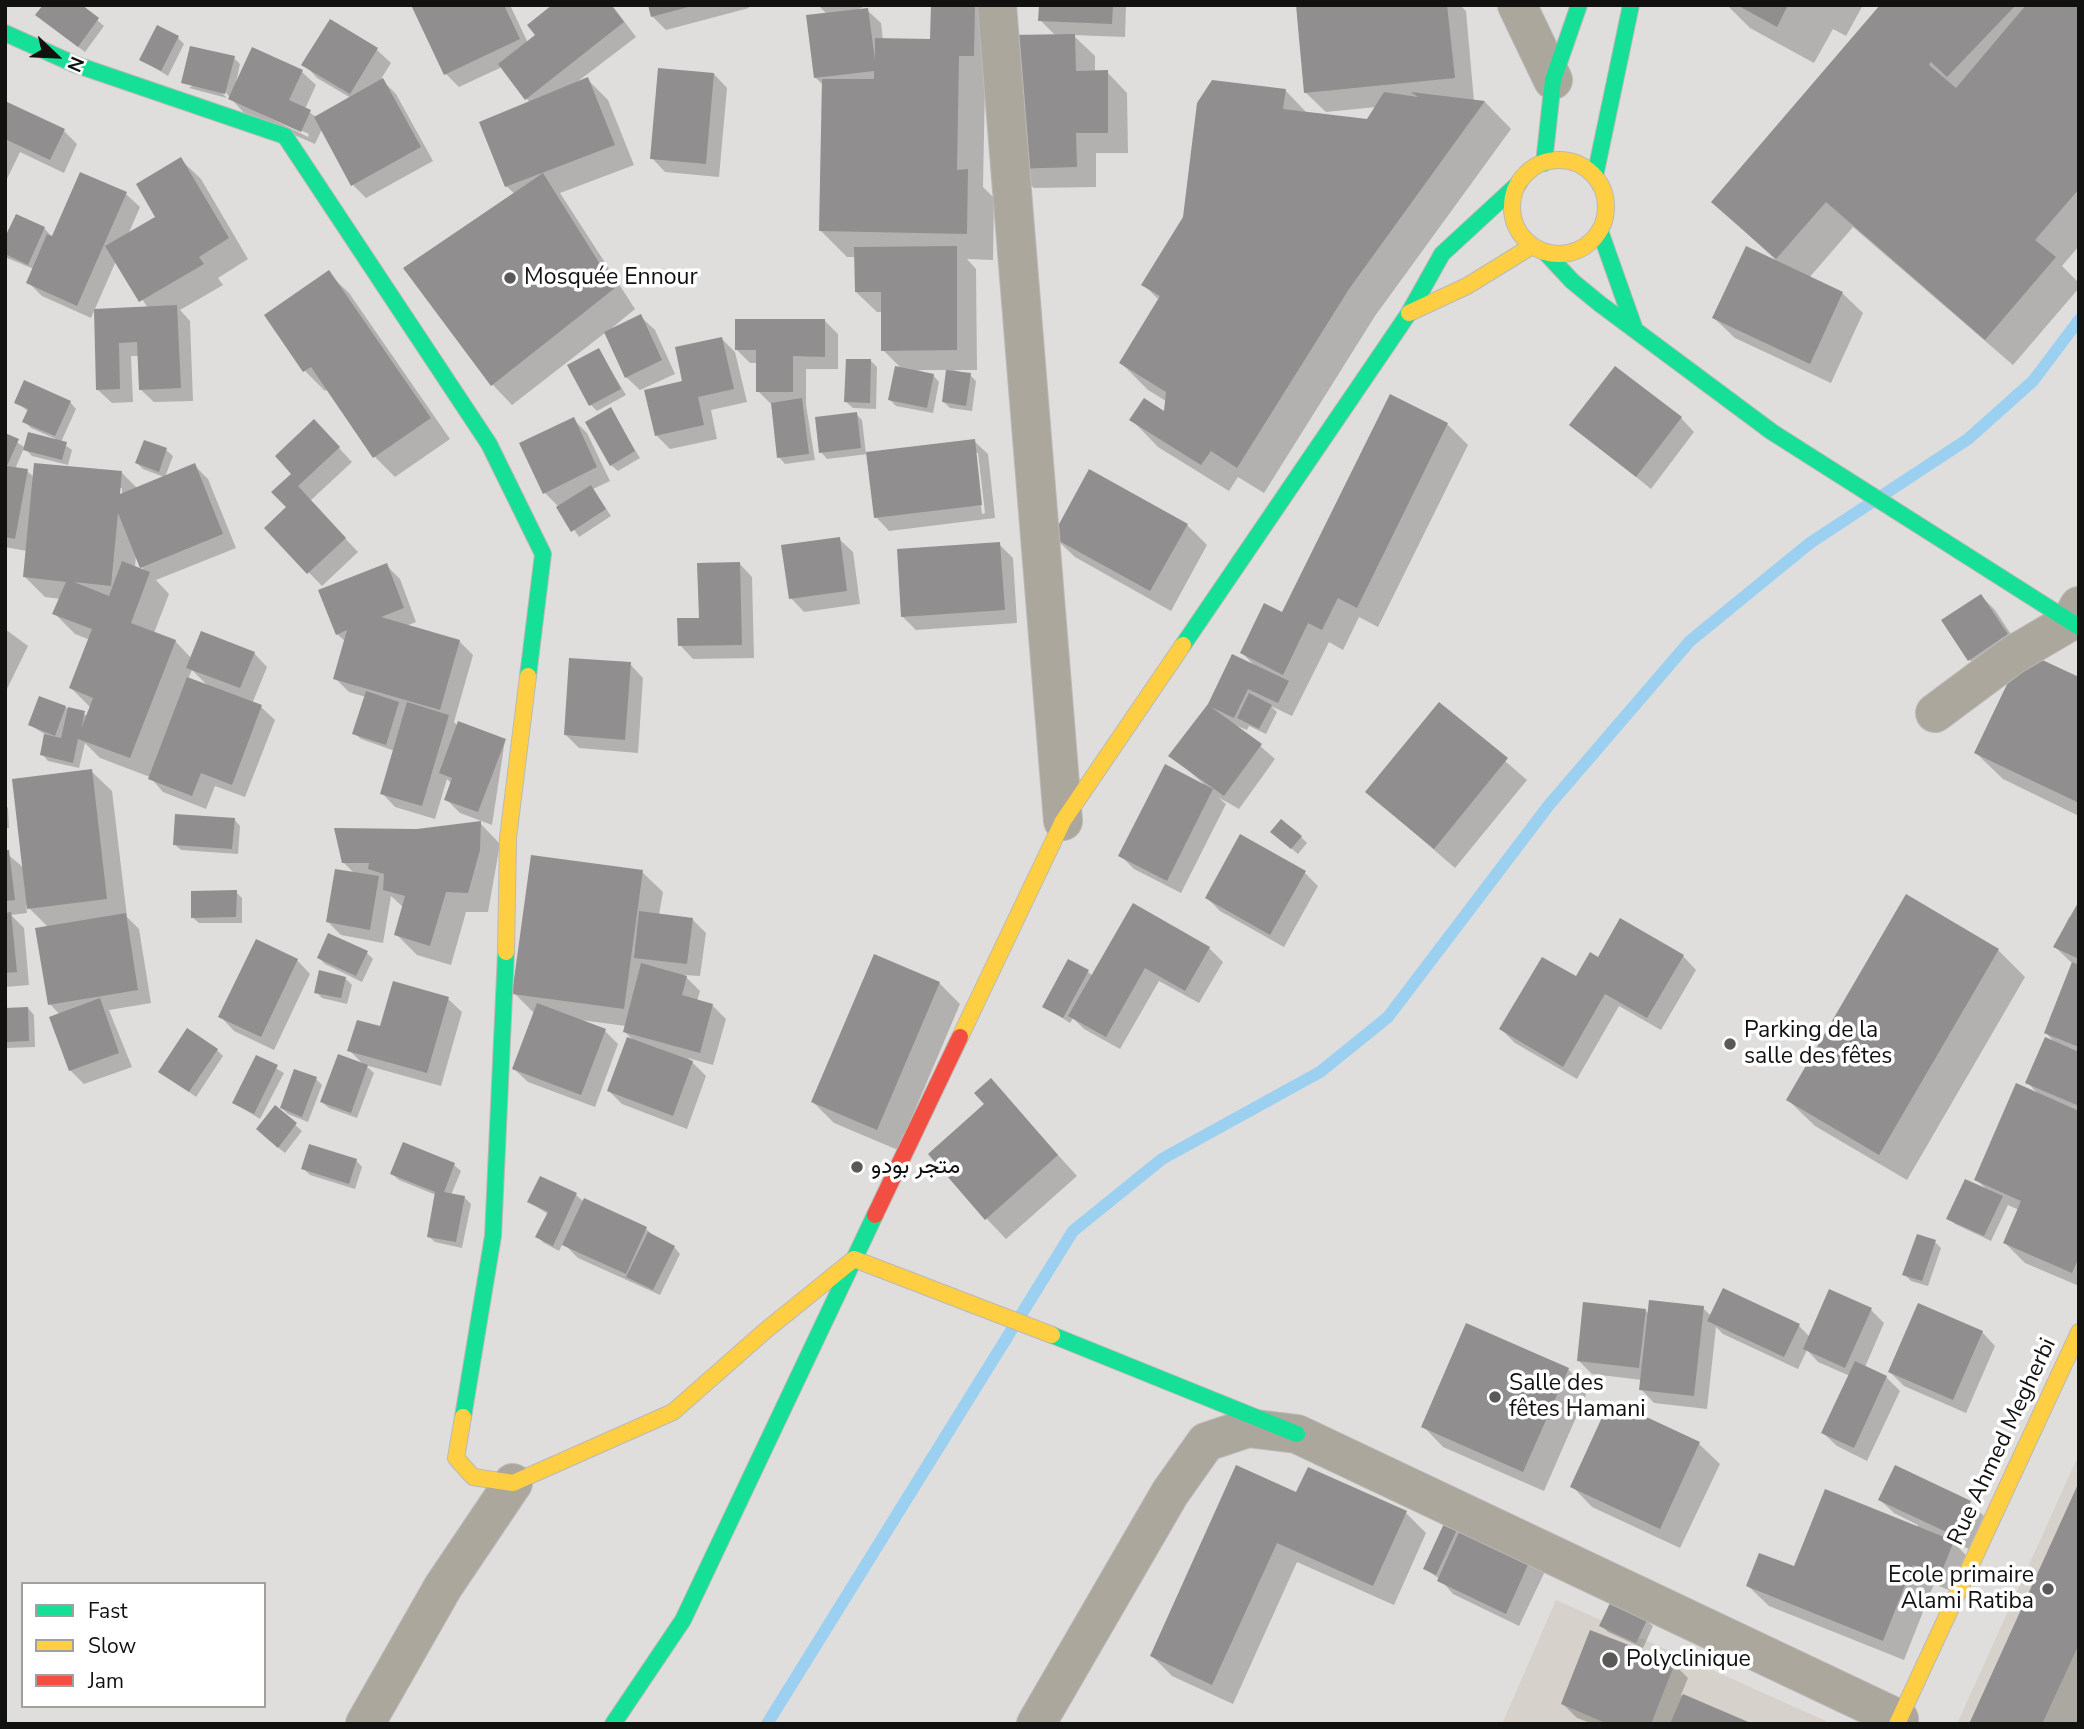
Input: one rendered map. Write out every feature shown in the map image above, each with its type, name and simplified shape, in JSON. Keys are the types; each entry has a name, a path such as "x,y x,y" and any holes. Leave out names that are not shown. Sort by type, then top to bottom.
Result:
{"street":[{"path":"997,5 1063,821"},
{"path":"1517,5 1553,80"},
{"path":"1544,163 1553,80 1579,5"},
{"path":"1595,176 1631,5"},
{"path":"5,33 74,64 285,136 489,444 543,554 508,838 504,1036 493,1236 456,1458 472,1477 513,1483"},
{"path":"613,1724 682,1620 1063,821 1409,313 1442,254 1530,171 1544,163 1572,162 1595,176 1606,201 1605,216 1600,231 1576,251 1560,254 1539,249 1409,313"},
{"path":"1519,183 1512,210 1522,236 1572,281 1772,432 2072,617 2013,655 1934,713"},
{"path":"1600,231 1634,327"},
{"path":"365,1724 443,1587 513,1483 673,1412 765,1331 853,1259"},
{"path":"853,1259 957,1297 1297,1434 1898,1722"},
{"name":"Rue Ahmed Megherbi","path":"1898,1722 2079,1332"},
{"path":"1036,1724 1170,1493 1206,1442 1248,1428 1297,1434"}],"shaded area":[{"name":"Ecole primaire Alami Ratiba","path":"2079,1454 2079,1724 1957,1724"},
{"name":"Polyclinique","path":"1556,1600 1826,1721 1826,1724 1502,1724"}],"building":[{"path":"43,5 82,5 99,18 78,47 35,15"},
{"path":"411,5 504,5 520,39 444,75"},
{"path":"552,5 611,5 624,22 525,100 498,64 535,35 527,25"},
{"path":"648,5 692,5 692,6 651,17"},
{"path":"931,5 975,5 974,56 959,56 957,170 968,169 967,234 819,231 822,79 874,79 874,71 814,78 806,15 868,8 875,60 875,38 930,39"},
{"path":"1039,5 1113,5 1112,24 1038,21"},
{"path":"1296,5 1447,5 1455,78 1304,93"},
{"path":"1737,5 1788,5 1777,27"},
{"path":"1880,5 2016,5 1947,77 1931,62 1929,65 1956,88 2026,5 2079,5 2079,189 2035,240 2056,257 1985,340 1826,202 1776,259 1711,202"},
{"path":"330,19 378,48 350,94 301,65"},
{"path":"157,25 179,36 161,71 139,60"},
{"path":"1075,34 1076,71 1108,70 1108,133 1076,133 1077,167 1011,169 1010,35"},
{"path":"190,46 235,56 225,94 181,83"},
{"path":"252,47 303,70 289,100 311,110 301,132 228,99"},
{"path":"658,68 714,73 706,164 650,159"},
{"path":"588,77 615,145 505,187 479,122"},
{"path":"383,78 421,147 351,186 314,117"},
{"path":"1212,80 1286,89 1283,109 1367,119 1384,92 1418,97 1411,92 1485,101 1349,289 1237,468 1211,451 1201,465 1129,420 1144,398 1164,411 1166,392 1119,363 1160,296 1141,285 1183,217 1197,103"},
{"path":"5,101 65,129 50,160 5,139"},
{"path":"181,157 229,238 199,257 204,264 139,302 105,246 155,217 136,184"},
{"path":"80,172 127,192 77,306 26,283 47,234 52,236"},
{"name":"Mosquée Ennour","path":"543,173 615,288 491,386 403,268"},
{"path":"16,214 45,227 28,265 5,254 5,237"},
{"path":"957,246 957,350 881,351 881,292 855,292 854,247"},
{"path":"1746,246 1843,292 1810,364 1712,318"},
{"path":"329,270 431,418 373,458 311,367 303,372 264,315"},
{"path":"177,305 181,388 139,390 137,342 119,343 120,389 96,390 94,309"},
{"path":"641,314 662,360 625,378 604,332"},
{"path":"735,319 825,319 825,357 793,356 793,392 756,392 756,350 735,350"},
{"path":"722,337 734,389 698,397 704,425 655,436 644,390 682,381 675,347"},
{"path":"599,348 621,389 589,406 567,365"},
{"path":"846,359 871,359 870,403 844,402"},
{"path":"895,366 934,374 927,408 888,400"},
{"path":"1615,366 1682,417 1636,477 1569,425"},
{"path":"946,370 971,373 966,406 942,402"},
{"path":"24,380 71,401 55,436 22,422 28,409 14,403"},
{"path":"1390,394 1448,423 1357,608 1338,598 1322,630 1308,623 1283,675 1240,653 1264,603 1282,612"},
{"path":"802,398 809,454 777,458 771,403"},
{"path":"611,407 635,451 610,466 585,422"},
{"path":"857,412 861,448 819,453 815,417"},
{"path":"574,417 597,467 543,494 519,443"},
{"path":"314,419 340,447 298,486 346,538 307,574 264,528 286,507 271,492 291,474 275,456"},
{"path":"28,432 67,442 62,460 23,450"},
{"path":"5,433 19,439 7,466 28,469 15,539 5,537"},
{"path":"975,439 982,505 874,518 866,452"},
{"path":"144,440 167,448 159,472 135,463"},
{"path":"34,463 122,471 120,494 195,463 223,534 140,568 118,513 111,586 74,582 109,596 122,561 150,572 131,623 176,640 130,758 78,739 73,763 40,755 44,734 61,738 68,707 85,711 81,729 93,698 69,688 92,629 52,614 66,582 23,577"},
{"path":"1089,469 1188,524 1150,591 1052,537"},
{"path":"591,485 606,509 571,532 556,507"},
{"path":"840,537 847,591 789,599 781,545"},
{"path":"1000,542 1005,610 901,617 897,549"},
{"path":"740,562 742,645 678,646 677,618 699,618 697,563"},
{"path":"387,563 404,608 381,617 460,640 440,710 333,679 347,630 336,635 318,590"},
{"path":"1981,594 2008,634 1968,661 1941,620"},
{"path":"201,631 255,652 240,688 186,668"},
{"path":"2023,651 2079,677 2079,803 1974,753"},
{"path":"1232,654 1289,681 1278,703 1248,689 1234,718 1211,707 1262,744 1224,796 1168,756 1208,704"},
{"path":"569,658 631,662 625,740 564,735"},
{"path":"187,677 262,705 232,785 201,773 192,796 148,779"},
{"path":"366,691 399,702 386,745 352,734"},
{"path":"1249,693 1272,705 1259,729 1237,718"},
{"path":"39,696 66,706 55,736 28,725"},
{"path":"407,702 449,715 422,806 380,794"},
{"path":"1439,702 1508,758 1434,849 1365,792"},
{"path":"458,721 506,739 478,812 444,800 452,778 439,773"},
{"path":"1165,764 1213,789 1167,881 1118,856"},
{"path":"92,769 107,899 27,909 12,779"},
{"path":"175,814 235,818 232,849 173,845"},
{"path":"1281,819 1302,836 1291,849 1270,832"},
{"path":"481,821 480,850 468,893 446,892 430,946 394,935 405,896 383,890 384,874 368,869 369,863 342,863 334,828 417,829"},
{"path":"1240,834 1306,871 1270,935 1205,898"},
{"path":"5,850 9,850 15,900 5,901"},
{"path":"531,855 643,870 624,1009 512,994"},
{"path":"335,869 379,876 370,930 326,922"},
{"path":"237,890 236,917 191,918 191,891"},
{"path":"1906,894 1999,949 1879,1155 1786,1100"},
{"path":"2079,901 2079,959 2053,947"},
{"path":"1133,903 1210,947 1185,991 1145,968 1106,1037 1068,1016"},
{"path":"639,911 693,918 687,964 634,958"},
{"path":"11,912 17,972 5,973 5,913"},
{"path":"126,913 138,990 48,1005 35,928"},
{"path":"1620,918 1684,955 1647,1018 1605,994 1563,1067 1499,1029 1542,957 1576,976 1590,952 1598,957"},
{"path":"328,933 368,951 356,976 317,958"},
{"path":"256,939 298,959 261,1037 218,1017"},
{"path":"874,954 940,982 877,1130 811,1102"},
{"path":"1068,959 1089,970 1063,1018 1042,1007"},
{"path":"2072,962 2079,965 2079,1047 2044,1033"},
{"path":"641,963 687,976 682,995 713,1004 700,1053 623,1032"},
{"path":"319,970 346,977 341,998 314,993"},
{"path":"393,981 449,997 427,1073 347,1051 357,1020 380,1026"},
{"path":"100,998 119,1053 69,1071 49,1017"},
{"path":"537,1003 606,1029 581,1095 512,1069"},
{"path":"28,1007 29,1041 5,1042 5,1008"},
{"path":"187,1028 218,1049 189,1092 158,1072"},
{"path":"627,1037 693,1061 673,1116 607,1091"},
{"path":"2045,1037 2079,1052 2079,1106 2025,1083"},
{"path":"338,1054 368,1065 351,1113 320,1102"},
{"path":"256,1055 278,1065 254,1114 232,1103"},
{"path":"294,1069 317,1077 302,1117 280,1108"},
{"path":"991,1078 1058,1155 985,1220 928,1154 984,1104 974,1093"},
{"path":"2016,1083 2079,1111 2079,1257 2072,1273 2003,1243 2021,1201 1974,1180"},
{"path":"275,1105 297,1123 278,1148 256,1129"},
{"path":"403,1142 455,1163 444,1192 465,1196 456,1242 427,1237 435,1192 390,1174"},
{"path":"309,1144 357,1159 349,1184 301,1169"},
{"path":"540,1176 577,1193 553,1246 535,1237 548,1212 527,1202"},
{"path":"1965,1179 2003,1196 1984,1236 1946,1219"},
{"path":"584,1198 647,1227 626,1274 562,1245"},
{"path":"648,1232 675,1246 653,1290 626,1277"},
{"path":"1917,1234 1936,1240 1922,1281 1902,1275"},
{"path":"1723,1288 1800,1324 1784,1357 1707,1321"},
{"path":"1829,1289 1872,1308 1845,1368 1803,1349"},
{"path":"1649,1300 1704,1306 1694,1396 1639,1390"},
{"path":"1583,1302 1646,1309 1639,1368 1577,1361"},
{"path":"1918,1303 1983,1331 1953,1400 1888,1372"},
{"name":"Salle des fêtes Hamani","path":"1466,1323 1569,1368 1523,1472 1421,1427"},
{"path":"1855,1361 1887,1376 1854,1448 1821,1433"},
{"path":"1610,1400 1700,1442 1660,1529 1570,1487"},
{"path":"1236,1465 1296,1492 1308,1467 1407,1511 1373,1586 1277,1543 1212,1685 1150,1656"},
{"path":"1895,1465 1971,1501 1955,1536 1878,1500"},
{"name":"Ecole primaire Alami Ratiba","path":"2079,1482 2079,1644 2042,1724 1969,1724"},
{"path":"1825,1489 1954,1541 1940,1576 1913,1565 1883,1641 1746,1586 1759,1553 1794,1566"},
{"path":"1448,1515 1461,1521 1436,1575 1423,1569"},
{"path":"1465,1519 1534,1551 1506,1614 1437,1581"},
{"path":"1611,1601 1648,1618 1636,1643 1599,1626"},
{"path":"1590,1630 1675,1663 1651,1724 1608,1724 1561,1704"},
{"path":"1683,1694 1753,1724 1670,1724"}],"waterway":[{"path":"767,1724 1073,1231 1162,1159 1320,1072 1388,1017 1549,805 1690,641 1810,543 1968,439 2033,381 2079,320"}],"traffic: fast":[{"path":"1544,163 1553,80 1579,5"},
{"path":"1595,176 1631,5"},
{"path":"5,33 74,64 285,136 489,444 543,554 528,676"},
{"path":"1183,645 1409,313 1442,254 1519,183"},
{"path":"1600,231 1634,327"},
{"path":"1545,252 1572,281 1600,304 1772,432 2079,627"},
{"path":"463,1417 493,1236 506,952"},
{"path":"613,1724 683,1620 875,1215"},
{"path":"1052,1335 1297,1434"}],"traffic: slow":[{"path":"1559,160 1577,164 1592,174 1602,189 1606,207 1602,225 1592,240 1577,250 1559,254 1541,250 1526,240 1516,225 1512,207 1516,189 1526,174 1541,164 1559,160"},
{"path":"1409,313 1467,286 1532,246"},
{"path":"960,1037 1063,821 1183,645"},
{"path":"506,952 508,838 528,676"},
{"path":"463,1417 456,1458 473,1477 513,1483 673,1412 765,1331 854,1259"},
{"path":"854,1259 1052,1335"},
{"path":"1897,1724 2079,1332"}],"traffic: jam":[{"path":"875,1215 960,1037"}],"place":[{"name":"Mosquée Ennour","path":"510,278"},
{"name":"Parking de la salle des fêtes","path":"1730,1044"},
{"name":"متجر بودو","path":"857,1167"},
{"name":"Salle des fêtes Hamani","path":"1495,1397"},
{"name":"Ecole primaire Alami Ratiba","path":"2048,1589"},
{"name":"Polyclinique","path":"1610,1660"}]}
